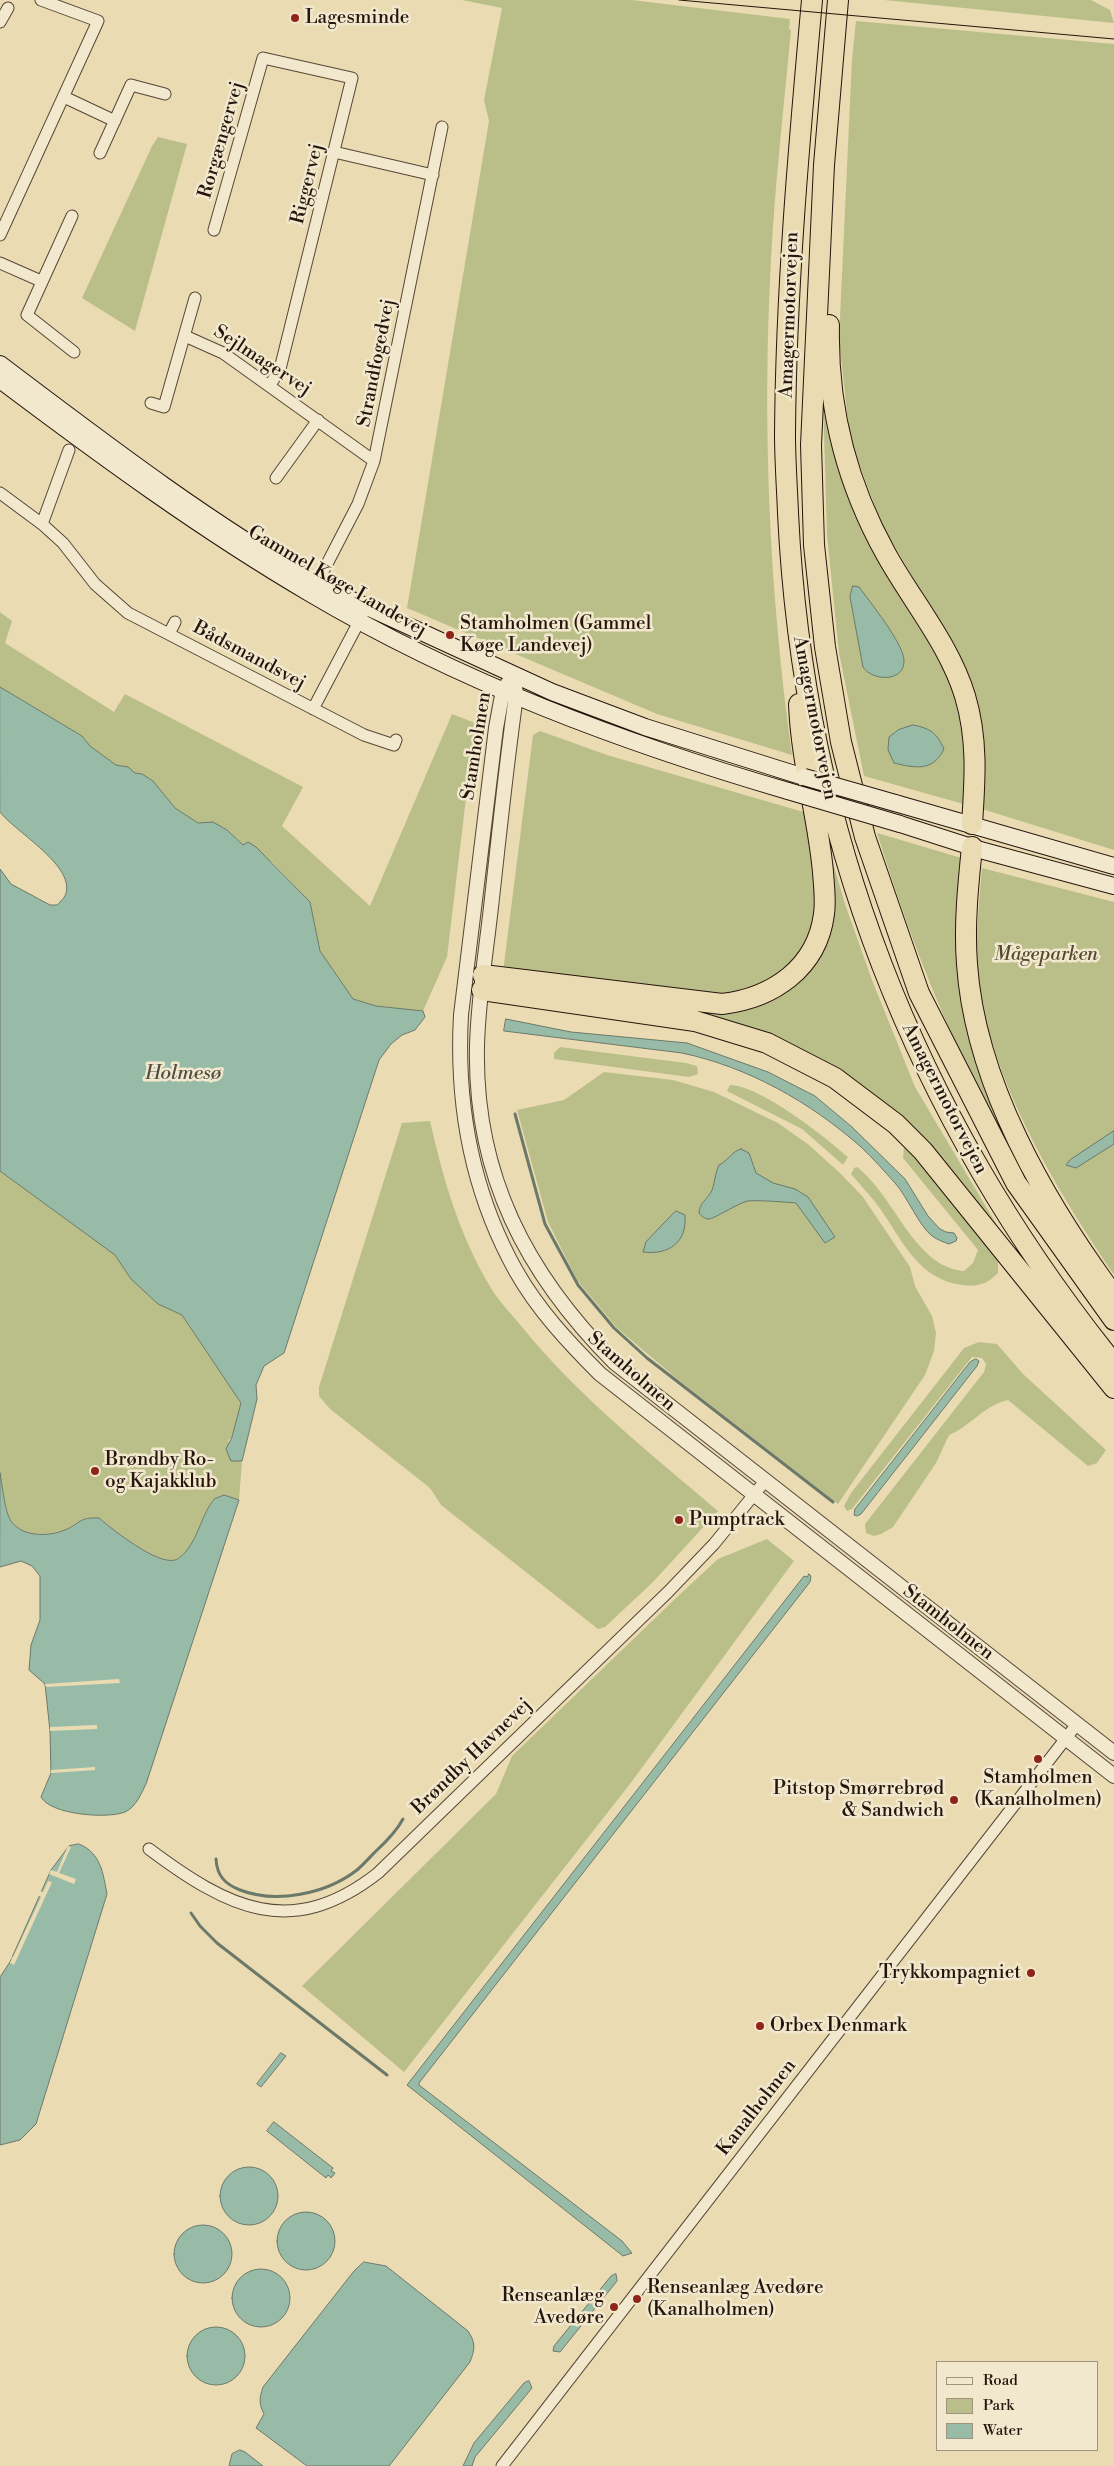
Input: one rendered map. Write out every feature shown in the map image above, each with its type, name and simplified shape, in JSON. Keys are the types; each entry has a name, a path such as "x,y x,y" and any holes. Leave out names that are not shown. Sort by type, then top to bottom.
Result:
{"highway":[{"name":"Amagermotorvejen","path":"812,0 795,190 785,436 791,561 798,634 820,762 842,850 868,932 909,1032 951,1120 994,1197 1070,1309 1114,1364"},
{"name":"Amagermotorvejen","path":"838,0 824,165 811,445 814,545 825,647 841,742 865,837 919,993 1016,1183 1114,1320"},
{"path":"824,165 832,217 829,343 833,404 842,447 859,500 882,546 944,647 964,695 973,729 976,769 972,824"},
{"path":"477,982 722,1004 743,1001 763,995 797,971 810,954 819,935 824,915 826,894 821,851 800,732 798,634"},
{"path":"972,847 966,933 967,965 971,997 982,1044 1002,1104 1039,1179 1068,1228 1114,1296"},
{"path":"477,982 695,1021 767,1044 835,1078 888,1118 923,1151 1114,1388"}],"main road":[{"name":"Gammel Køge Landevej","path":"0,364 157,481 283,565 314,589"},
{"name":"Gammel Køge Landevej","path":"0,380 191,518 363,615 426,656 509,693 635,743 972,847 1114,886"},
{"name":"Gammel Køge Landevej","path":"363,615 552,692 645,727 777,769 1114,866"},
{"path":"972,824 972,847"}],"street":[{"path":"1,228 98,21 41,0"},
{"path":"0,22 8,8"},
{"name":"Riggervej","path":"262,58 352,78 280,369 270,385"},
{"name":"Rorgængervej","path":"214,230 262,58"},
{"path":"100,153 132,85 165,94"},
{"path":"64,96 115,121"},
{"name":"Strandfogedvej","path":"314,589 358,504 374,461 442,127"},
{"path":"334,152 432,175"},
{"path":"72,216 27,315 74,352"},
{"path":"0,263 41,281"},
{"name":"Sejlmagervej","path":"151,403 164,407 196,298"},
{"name":"Sejlmagervej","path":"184,336 223,352 374,461"},
{"name":"Sejlmagervej","path":"276,478 318,420"},
{"path":"42,524 69,450"},
{"name":"Bådsmandsvej","path":"0,493 42,524 62,543 110,598 128,613 364,735 394,745 396,740"},
{"name":"Bådsmandsvej","path":"313,709 363,615"},
{"name":"Bådsmandsvej","path":"169,634 175,622"},
{"name":"Stamholmen","path":"513,676 509,693 477,982 459,1039 460,1078 469,1146 485,1205 517,1272 565,1338 600,1374 1114,1776"},
{"name":"Stamholmen","path":"509,693 496,728 477,982 477,1077 486,1144 502,1197 534,1265 581,1329 615,1362 1114,1753"},
{"name":"Brøndby Havnevej","path":"149,1849 218,1895 240,1904 265,1910 314,1907 337,1899 359,1888 378,1872 668,1592 714,1544 765,1481"},
{"name":"Kanalholmen","path":"502,2466 1077,1724"}],"green space":[{"path":"462,0 632,0 790,19 789,29 791,30 773,231 767,383 773,570 784,694 792,755 657,714 407,608 489,121 484,100 502,8"},
{"path":"884,0 1091,0 1110,10 1114,23"},
{"path":"856,21 1114,44 1114,850 982,809 953,645 882,525 850,440 839,339 852,59"},
{"path":"158,137 187,144 135,331 82,298 152,146"},
{"path":"823,398 948,673 969,750 967,805 864,776 839,653 827,535"},
{"path":"0,612 12,621 5,643 114,712 125,694 303,787 282,826 370,906 452,714 475,723 447,957 423,1011 377,1006 353,999 320,951 310,902 256,847 243,845 227,830 213,822 198,823 175,808 153,781 142,774 135,773 128,767 116,765 90,746 82,736 0,687"},
{"path":"540,731 607,755 807,813 818,894 815,920 806,945 777,982 718,999 503,972 533,735"},
{"path":"877,833 965,859 963,977 1055,1221 1003,1134 943,1014 916,946"},
{"path":"828,862 833,863 845,904 872,980 915,1087 1001,1232 813,1057 501,985 715,1010 799,976"},
{"name":"Mågeparken","path":"982,868 1114,902 1114,1275 1073,1212 1035,1146 1003,1076 991,1040 979,987 977,953"},
{"path":"560,1047 686,1063 697,1066 698,1074 689,1077 554,1059 554,1053"},
{"path":"604,1072 673,1080 714,1092 778,1123 809,1145 863,1197 910,1267 915,1286 932,1316 936,1333 934,1351 925,1375 838,1504 676,1378 617,1328 577,1280 548,1222 517,1110 564,1100"},
{"path":"730,1085 758,1094 808,1125 848,1157 843,1165 802,1129 727,1091"},
{"path":"430,1121 447,1186 470,1249 498,1298 544,1353 591,1401 718,1511 653,1582 605,1627 598,1629 441,1505 430,1488 330,1409 319,1396 319,1387 402,1123"},
{"path":"904,1146 934,1176 998,1258 998,1273 990,1280 973,1286 963,1285 948,1282 924,1268 905,1247 878,1205 851,1174 854,1168 857,1167 870,1180 918,1244 932,1257 947,1267 964,1271 973,1263 978,1250 903,1158"},
{"path":"0,1171 115,1255 131,1279 158,1304 182,1315 241,1403 232,1437 228,1440 232,1458 242,1461 239,1500 224,1495 213,1499 191,1544 175,1560 167,1560 147,1552 124,1538 99,1518 84,1520 51,1534 36,1534 22,1530 9,1517 5,1505 0,1473"},
{"path":"979,1342 997,1344 1023,1374 1106,1450 1097,1463 1088,1466 1008,1400 999,1403 949,1435 936,1463 893,1527 874,1536 866,1533 865,1524 984,1372 986,1364 982,1358 972,1357 852,1509 847,1511 844,1506 851,1493 964,1348"},
{"path":"767,1539 794,1561 630,1784 404,2072 302,1986 496,1794 512,1756 676,1598 718,1559"}],"water":[{"path":"853,586 859,587 871,602 898,644 904,660 903,667 894,676 880,677 873,675 863,667 850,597"},
{"name":"Holmesø","path":"0,687 82,736 90,746 116,765 128,767 135,773 142,774 153,781 175,808 198,823 213,822 227,830 243,845 248,842 256,847 310,902 320,951 353,999 376,1006 423,1011 425,1017 415,1030 402,1035 391,1044 379,1060 284,1353 264,1366 256,1385 257,1399 242,1461 231,1461 226,1449 232,1437 241,1403 182,1315 158,1304 131,1279 115,1255 0,1171 0,869 11,884 50,905 57,905 65,896 67,885 62,873 54,862 0,812"},
{"path":"913,725 932,732 939,739 944,749 940,756 929,765 916,767 894,763 888,750 889,737 898,730"},
{"path":"506,1019 571,1032 687,1043 768,1072 815,1096 852,1127 905,1179 928,1216 940,1229 954,1233 957,1238 956,1241 949,1244 932,1236 895,1183 865,1151 821,1115 777,1088 731,1067 682,1053 504,1031"},
{"path":"1114,1131 1114,1144 1076,1168 1066,1165 1070,1160"},
{"path":"741,1149 749,1153 756,1173 773,1183 795,1189 808,1197 835,1237 825,1243 796,1203 748,1201 709,1219 701,1215 699,1213 701,1206 712,1190 719,1165"},
{"path":"676,1211 685,1215 685,1225 679,1240 668,1249 643,1252 646,1242"},
{"path":"976,1359 979,1361 977,1366 861,1514 854,1515 855,1509 970,1362"},
{"path":"0,1473 5,1505 9,1517 22,1530 28,1533 51,1534 65,1530 84,1520 99,1518 147,1552 167,1560 177,1559 187,1550 214,1499 224,1495 239,1500 146,1784 135,1804 125,1812 94,1815 67,1812 47,1803 41,1797 51,1773 50,1731 45,1684 29,1670 31,1645 40,1620 40,1576 32,1566 21,1561 0,1567"},
{"path":"809,1574 811,1576 810,1582 419,2083 419,2085 622,2241 632,2253 623,2256 407,2085 804,1576 807,1577"},
{"path":"79,1844 92,1853 100,1865 107,1894 36,2124 20,2140 0,2145 0,1977 10,1962 51,1870 69,1846"},
{"path":"281,2053 286,2056 261,2087 257,2084"},
{"path":"274,2122 333,2168 331,2171 335,2173 331,2178 328,2175 326,2178 267,2131"},
{"path":"243,2167 255,2167 270,2175 278,2190 278,2202 270,2217 255,2225 243,2225 228,2217 220,2202 220,2190 228,2175"},
{"path":"300,2212 312,2212 327,2220 335,2235 335,2247 327,2262 312,2270 300,2270 285,2262 277,2247 277,2235 285,2220"},
{"path":"197,2225 209,2225 224,2233 232,2248 232,2260 224,2275 209,2283 197,2283 182,2275 174,2260 174,2248 182,2233"},
{"path":"364,2262 386,2266 468,2331 474,2346 473,2353 470,2362 389,2466 307,2466 256,2428 264,2414 260,2401 263,2387 354,2271"},
{"path":"255,2269 267,2269 282,2277 290,2292 290,2304 282,2319 267,2327 255,2327 240,2319 232,2304 232,2292 240,2277"},
{"path":"616,2274 617,2281 560,2352 553,2351 554,2346 611,2276"},
{"path":"210,2327 222,2327 237,2335 245,2350 245,2362 237,2377 222,2385 210,2385 195,2377 187,2362 187,2350 195,2335"},
{"path":"529,2381 532,2388 475,2457 472,2466 463,2466 474,2443 524,2383"},
{"path":"240,2450 263,2466 229,2466 232,2454"}],"pier":[{"path":"119,1679 120,1683 46,1687 45,1684"},
{"path":"97,1725 97,1729 50,1731 50,1727"},
{"path":"95,1767 95,1770 51,1773 51,1770"},
{"path":"68,1846 71,1847 59,1873 76,1879 74,1884 49,1874 51,1870 57,1872"},
{"path":"48,1881 52,1882 14,1965 10,1963 12,1958 10,1957 13,1957 41,1897 38,1895 39,1891 43,1892"}],"waterway":[{"path":"515,1114 545,1224 578,1285 614,1328 647,1358 833,1502"},
{"path":"216,1859 218,1870 223,1879 240,1890 269,1896 285,1896 316,1891 345,1878 357,1870 391,1836 403,1819"},
{"path":"191,1913 200,1926 217,1943 387,2075"}],"tram line":[{"path":"679,0 1114,39"}],"place":[{"name":"Lagesminde","path":"295,18"},
{"name":"Stamholmen (Gammel Køge Landevej)","path":"450,635"},
{"name":"Brøndby Ro- og Kajakklub","path":"95,1471"},
{"name":"Pumptrack","path":"679,1520"},
{"name":"Stamholmen (Kanalholmen)","path":"1038,1759"},
{"name":"Pitstop Smørrebrød & Sandwich","path":"954,1800"},
{"name":"Trykkompagniet","path":"1031,1973"},
{"name":"Orbex Denmark","path":"760,2026"},
{"name":"Renseanlæg Avedøre (Kanalholmen)","path":"637,2299"},
{"name":"Renseanlæg Avedøre","path":"614,2307"}]}
